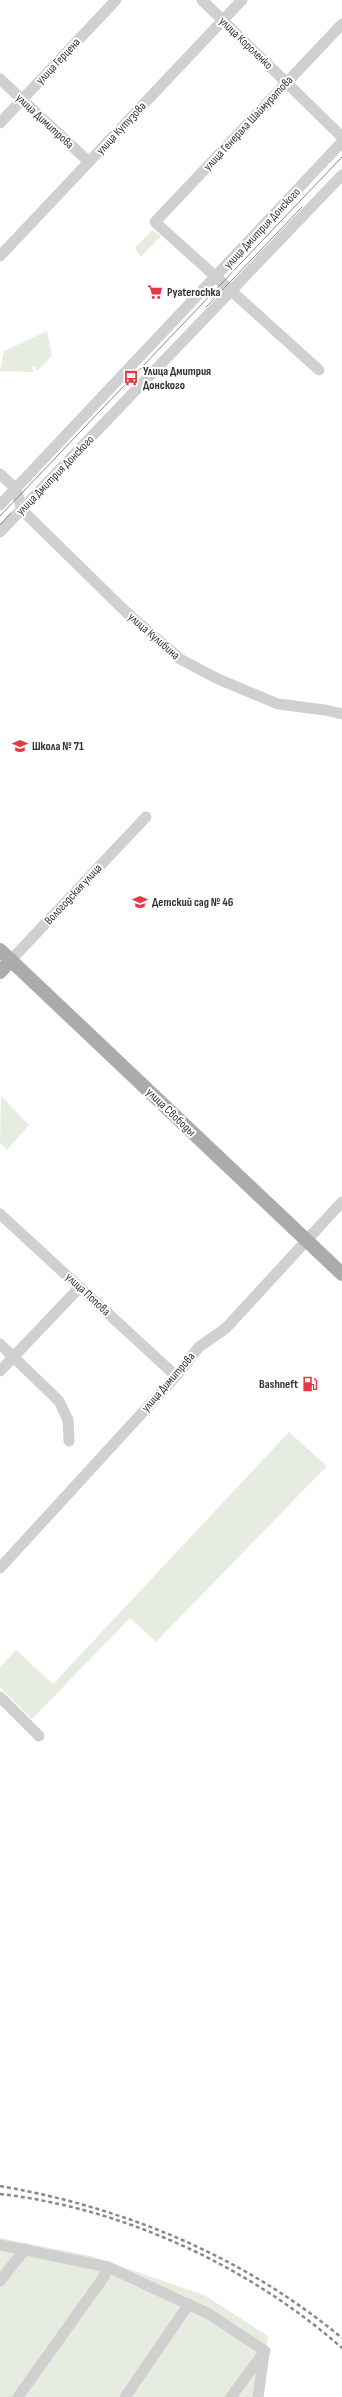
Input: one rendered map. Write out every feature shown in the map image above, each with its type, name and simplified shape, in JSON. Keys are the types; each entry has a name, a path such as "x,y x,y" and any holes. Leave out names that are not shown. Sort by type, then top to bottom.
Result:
{"main road":[{"name":"улица Свободы","path":"0,950 342,1274"},
{"name":"Вологодская улица","path":"0,972 11,960"}],"street":[{"name":"улица Герцена","path":"0,123 116,0"},
{"name":"улица Короленко","path":"202,0 342,136"},
{"name":"улица Кутузова","path":"0,256 242,0"},
{"name":"улица Генерала Шаймуратова","path":"215,278 155,222 342,24"},
{"name":"улица Димитрова","path":"0,80 89,162"},
{"name":"улица Дмитрия Донского","path":"0,505 342,142"},
{"name":"улица Дмитрия Донского","path":"0,532 342,176"},
{"path":"215,278 231,290 318,370"},
{"path":"0,474 16,489 22,510"},
{"name":"улица Кулибина","path":"22,510 125,611 180,659 218,679 278,704 325,710 342,714"},
{"name":"Вологодская улица","path":"11,960 146,817"},
{"name":"улица Димитрова","path":"0,1568 176,1376 199,1347 226,1328 342,1202"},
{"name":"улица Попова","path":"0,1214 176,1376"},
{"path":"0,1371 80,1287"},
{"path":"0,1344 58,1401 68,1420 70,1441"},
{"path":"0,1697 39,1736"},
{"path":"0,2245 108,2267 189,2304 242,2335 265,2351"},
{"path":"0,2281 25,2249"},
{"path":"18,2397 103,2278 108,2267"},
{"path":"125,2397 189,2304"},
{"path":"231,2397 265,2351"},
{"path":"258,2397 265,2351"}],"shaded area":[{"path":"152,230 161,236 141,257 135,248"},
{"path":"47,331 52,356 37,371 34,366 32,367 34,372 0,371 4,351"},
{"path":"1,1096 29,1125 7,1150 0,1143"},
{"path":"289,1432 327,1466 156,1642 130,1618 32,1719 0,1687 0,1667 16,1650 53,1684"},
{"path":"0,2238 91,2256 204,2295 268,2336 260,2397 0,2397"}],"tram line":[{"path":"0,516 342,157"},
{"path":"206,307 302,207"},
{"path":"0,525 11,513"}],"railway":[{"path":"0,2186 47,2195 93,2208 137,2222 181,2240 224,2260 265,2283 304,2309 342,2338"},
{"path":"0,2194 46,2201 92,2212 138,2227 182,2246 225,2267 267,2291 306,2318 342,2348"}],"place":[{"name":"Pyaterochka","path":"155,292"},
{"name":"Улица Дмитрия Донского","path":"131,378"},
{"name":"Школа № 71","path":"20,746"},
{"name":"Детский сад № 46","path":"140,902"},
{"name":"Bashneft","path":"310,1384"}]}
